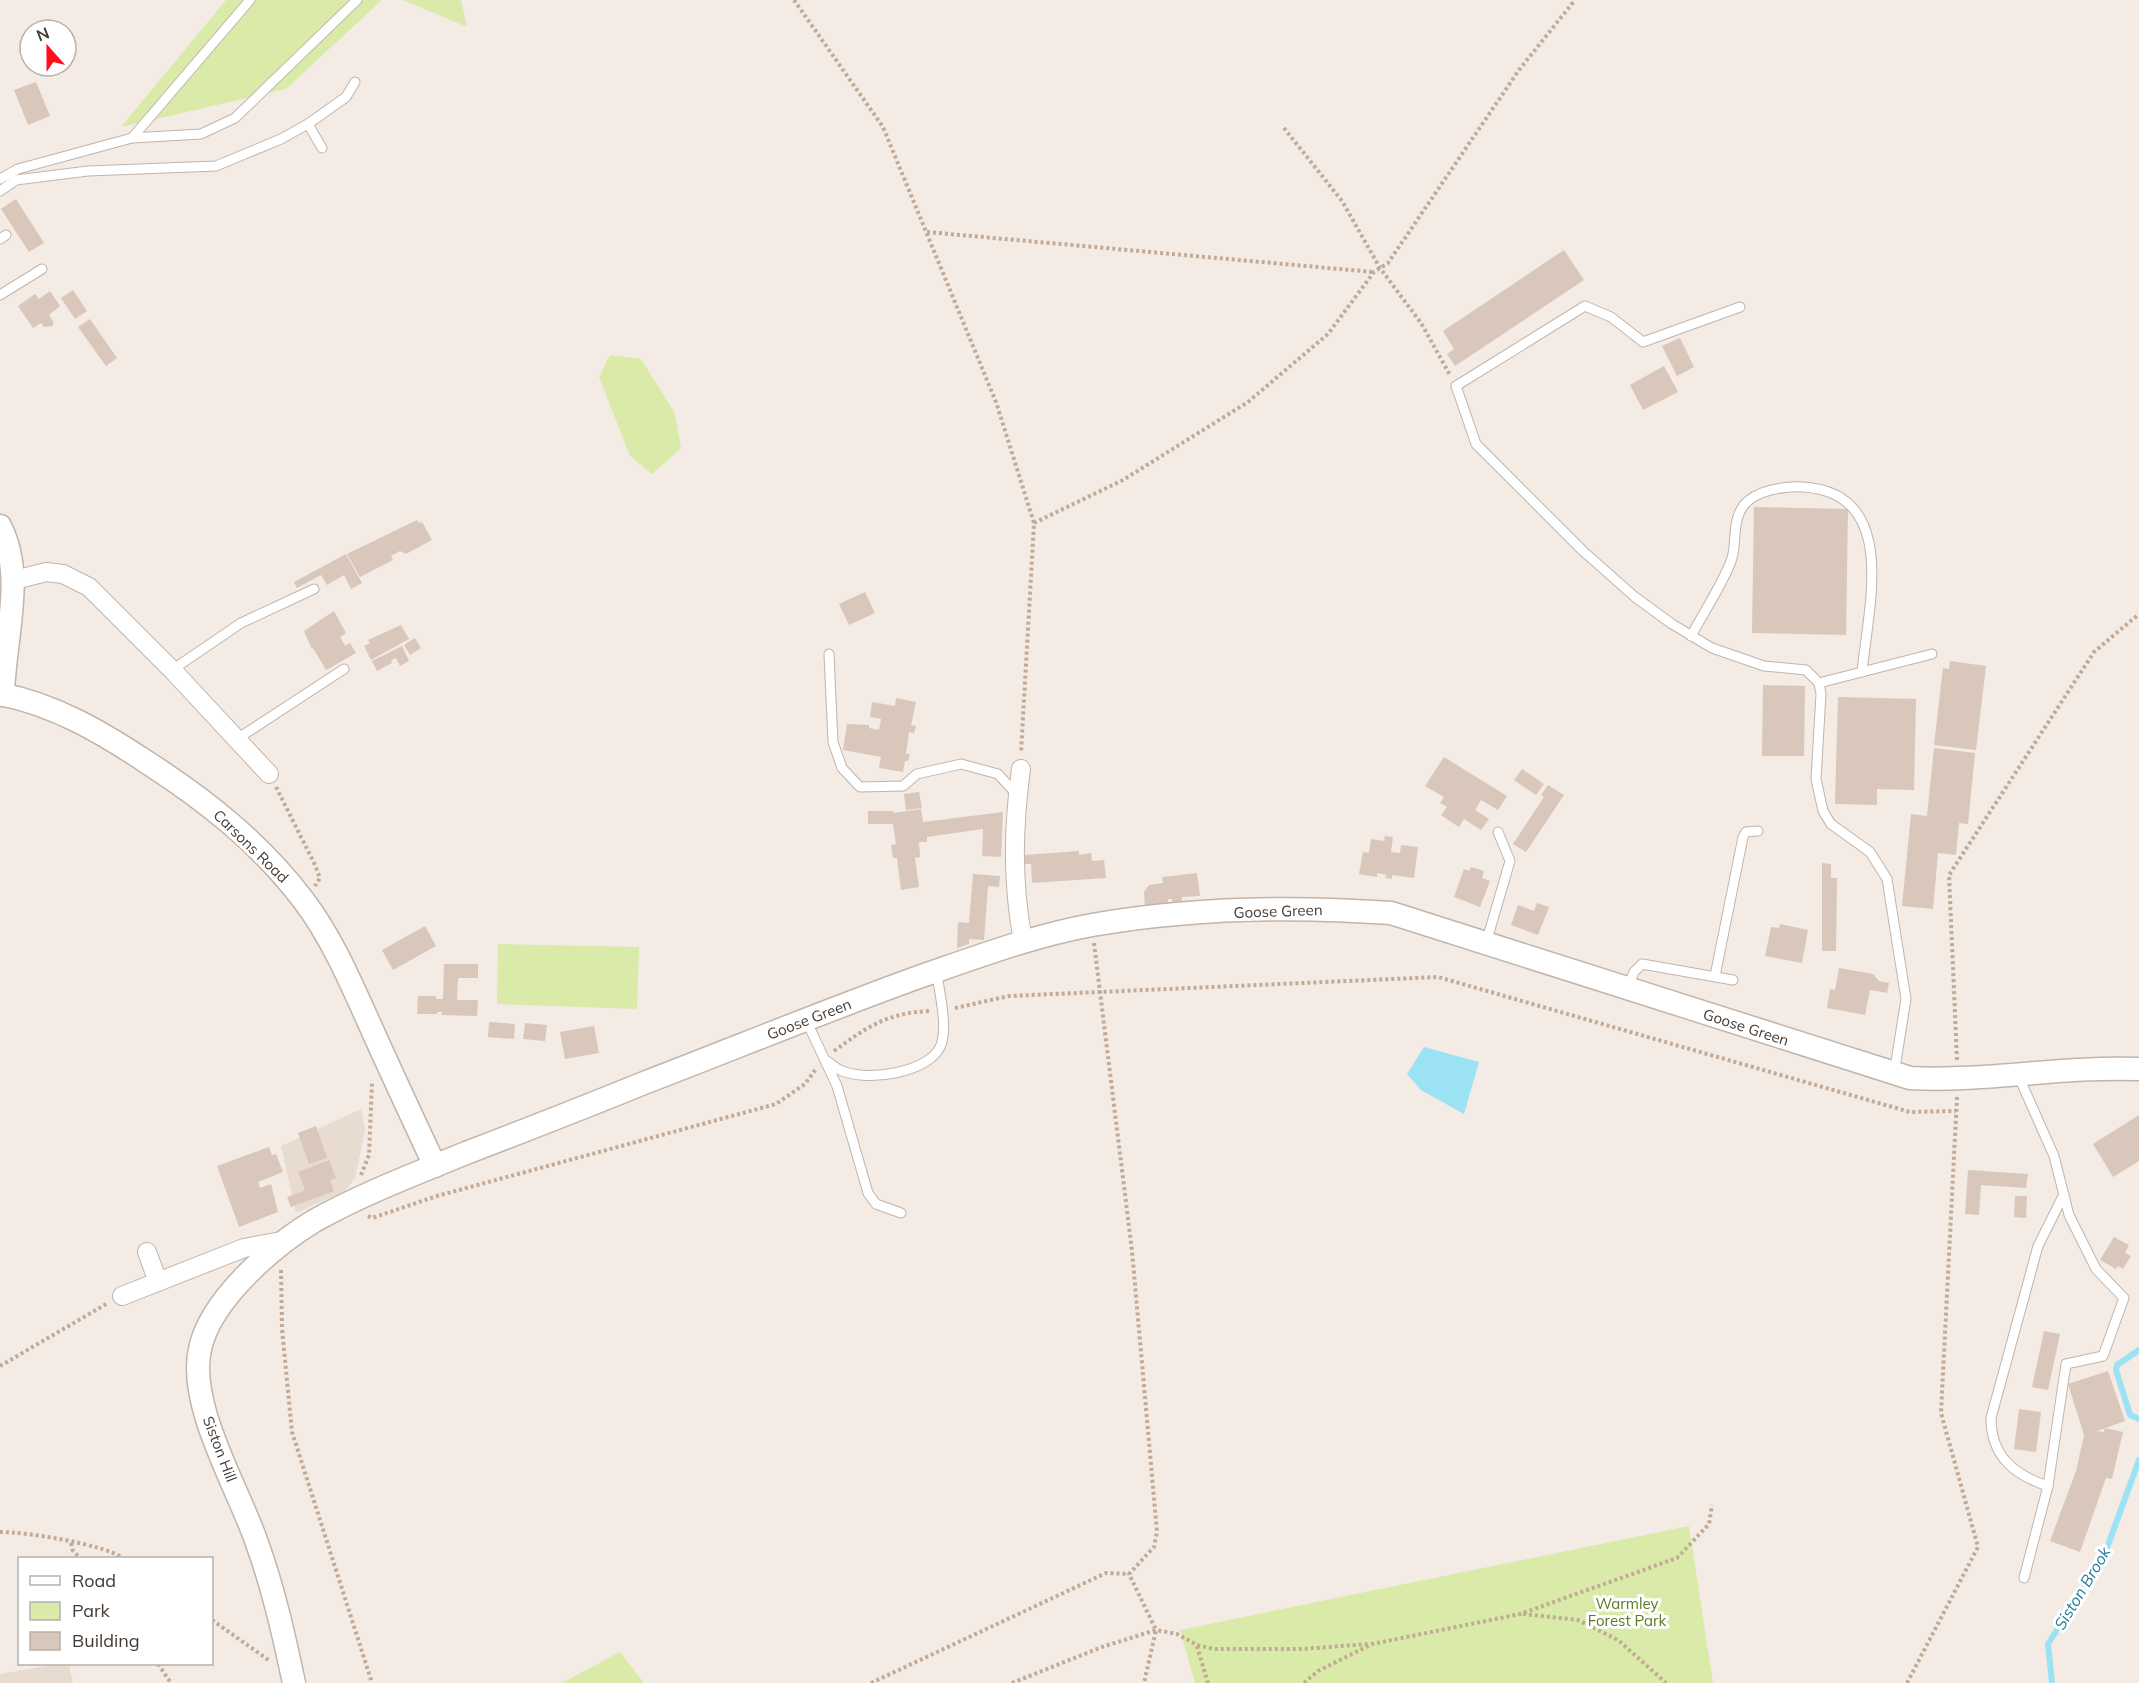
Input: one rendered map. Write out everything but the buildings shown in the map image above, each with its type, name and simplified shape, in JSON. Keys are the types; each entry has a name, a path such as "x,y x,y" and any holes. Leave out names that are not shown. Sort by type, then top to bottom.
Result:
{"street":[{"name":"Carsons Road","path":"0,525 7,539 15,580 4,660 2,694 55,711 109,737 231,822 273,863 305,902 340,959 435,1166"},
{"path":"15,580 46,572 63,574 89,587 172,670 269,774"},
{"path":"1021,769 1014,896 1023,942"},
{"name":"Goose Green","path":"435,1166 937,971 1023,942 1092,925 1181,914 1326,909 1391,913 1910,1078 1958,1080 2099,1067 2139,1068"},
{"name":"Siston Hill","path":"294,1682 279,1611 260,1551 210,1428 198,1380 200,1349 211,1320 230,1294 286,1240 350,1203 435,1166"},
{"name":"Siston Hill","path":"122,1296 244,1248 286,1240"},
{"path":"147,1252 158,1282"}],"lane":[{"path":"132,138 250,0"},
{"path":"0,179 18,169 132,138 201,134 235,118 357,0"},
{"path":"0,190 16,180 88,171 216,166 281,139 308,124 346,97 355,82"},
{"path":"308,124 322,148"},
{"path":"0,295 42,270"},
{"path":"1740,307 1643,342 1611,317 1585,306 1456,386 1476,444 1583,551 1635,597 1712,648 1746,661 1806,670 1819,683 1821,694 1816,779 1823,811 1831,824 1870,852 1887,879 1906,999 1894,1074"},
{"path":"1691,636 1733,556 1738,514 1744,505 1774,490 1795,486 1813,488 1843,498 1853,506 1863,518 1869,536 1870,589 1862,672"},
{"path":"172,670 241,622 314,589"},
{"path":"0,635 4,660"},
{"path":"829,654 833,742 842,768 860,787 903,786 917,774 961,764 998,774 1018,796"},
{"path":"1819,683 1932,654"},
{"path":"237,739 344,669"},
{"path":"1715,976 1743,837 1746,832 1758,831"},
{"path":"1486,944 1510,861 1498,832"},
{"path":"1627,988 1634,972 1642,964 1733,980"},
{"path":"825,1059 839,1070 877,1075 910,1070 931,1059 942,1043 942,1010 937,971"},
{"path":"806,1020 837,1086 868,1193 876,1204 901,1214"},
{"path":"2018,1075 2054,1156 2069,1215 2096,1269 2124,1298 2103,1356 2066,1365 2048,1486 2024,1578"},
{"path":"2048,1486 2027,1479 2004,1462 1991,1434 1991,1418 2038,1246 2064,1194"}],"path":[{"path":"794,0 883,127 996,402 1034,523 1021,769"},
{"path":"1034,523 1123,480 1248,402 1328,334 1374,272 1388,262 1520,70 1575,0"},
{"path":"1284,128 1342,201 1380,268 1421,323 1456,386"},
{"path":"926,232 1374,272"},
{"path":"1907,1683 1978,1547 1941,1413 1958,1080 1949,875 2094,652 2139,614"},
{"path":"269,774 320,878 305,902"},
{"path":"871,1683 1106,1573 1129,1574 1154,1547 1156,1532 1132,1251 1092,925"},
{"path":"385,1058 373,1074 369,1155 350,1203 372,1218 437,1196 776,1104 805,1083 825,1059 872,1024 902,1012 942,1010 1010,996 1100,990 1438,977 1910,1112 1956,1111"},
{"path":"286,1240 279,1280 292,1432 372,1683"},
{"path":"0,1366 122,1296"},
{"path":"1012,1683 1102,1647 1156,1630 1177,1634 1197,1645 1214,1649 1248,1651 1372,1644 1520,1614 1677,1558 1709,1524 1712,1505"},
{"path":"0,1532 22,1532 120,1557"},
{"path":"71,1543 73,1551 79,1557"},
{"path":"1129,1574 1156,1630 1144,1683"},
{"path":"1520,1614 1578,1620 1618,1640 1666,1683"},
{"path":"213,1621 294,1682"},
{"path":"1304,1683 1318,1671 1372,1644"},
{"path":"1197,1645 1208,1683"},
{"path":"159,1665 171,1683"}],"shaded area":[{"path":"361,1109 365,1130 355,1178 345,1191 296,1213 281,1146"},
{"path":"52,1665 69,1665 73,1683 0,1683 0,1674"}],"green space":[{"path":"226,0 382,0 286,89 121,127"},
{"path":"403,0 461,0 467,27"},
{"path":"610,355 641,359 675,413 681,448 652,474 630,456 599,377"},
{"path":"498,944 639,947 637,1009 497,1004"},
{"name":"Warmley Forest Park","path":"1689,1526 1713,1683 1195,1683 1180,1630"},
{"path":"620,1652 644,1683 562,1683"}],"water":[{"path":"1424,1047 1479,1062 1464,1114 1421,1090 1407,1074"}],"waterway":[{"name":"Siston Brook","path":"2139,1350 2117,1365 2116,1370 2130,1415 2139,1419"},
{"name":"Siston Brook","path":"2052,1683 2048,1644 2104,1556 2139,1460"}]}
